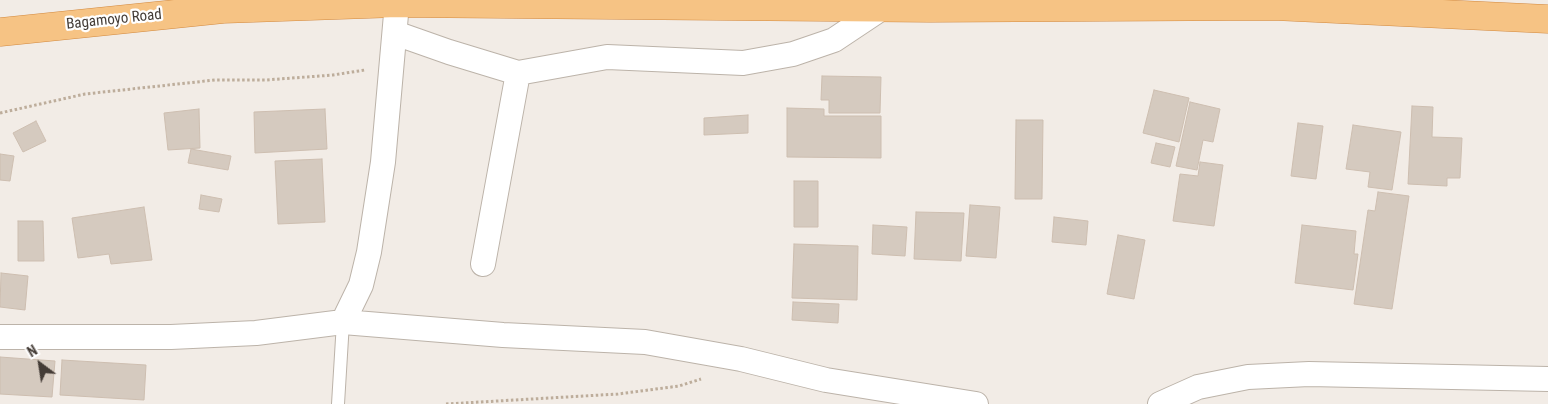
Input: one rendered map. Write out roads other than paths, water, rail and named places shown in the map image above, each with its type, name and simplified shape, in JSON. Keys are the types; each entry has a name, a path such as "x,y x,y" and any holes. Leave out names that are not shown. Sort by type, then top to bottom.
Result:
{"highway":[{"name":"Bagamoyo Road","path":"0,32 223,9 398,3 891,4 930,8 1274,3 1548,19"}],"street":[{"path":"343,322 361,285 369,252 383,162 398,3"},
{"path":"395,33 518,73 607,57 743,63 793,54 834,40 891,4"},
{"path":"483,264 518,73"},
{"path":"0,337 180,337 256,333 343,322 503,335 645,342 741,359 826,380 976,404"},
{"path":"1160,404 1198,387 1248,377 1309,374 1548,379"}],"lane":[{"path":"338,404 343,322"}]}
